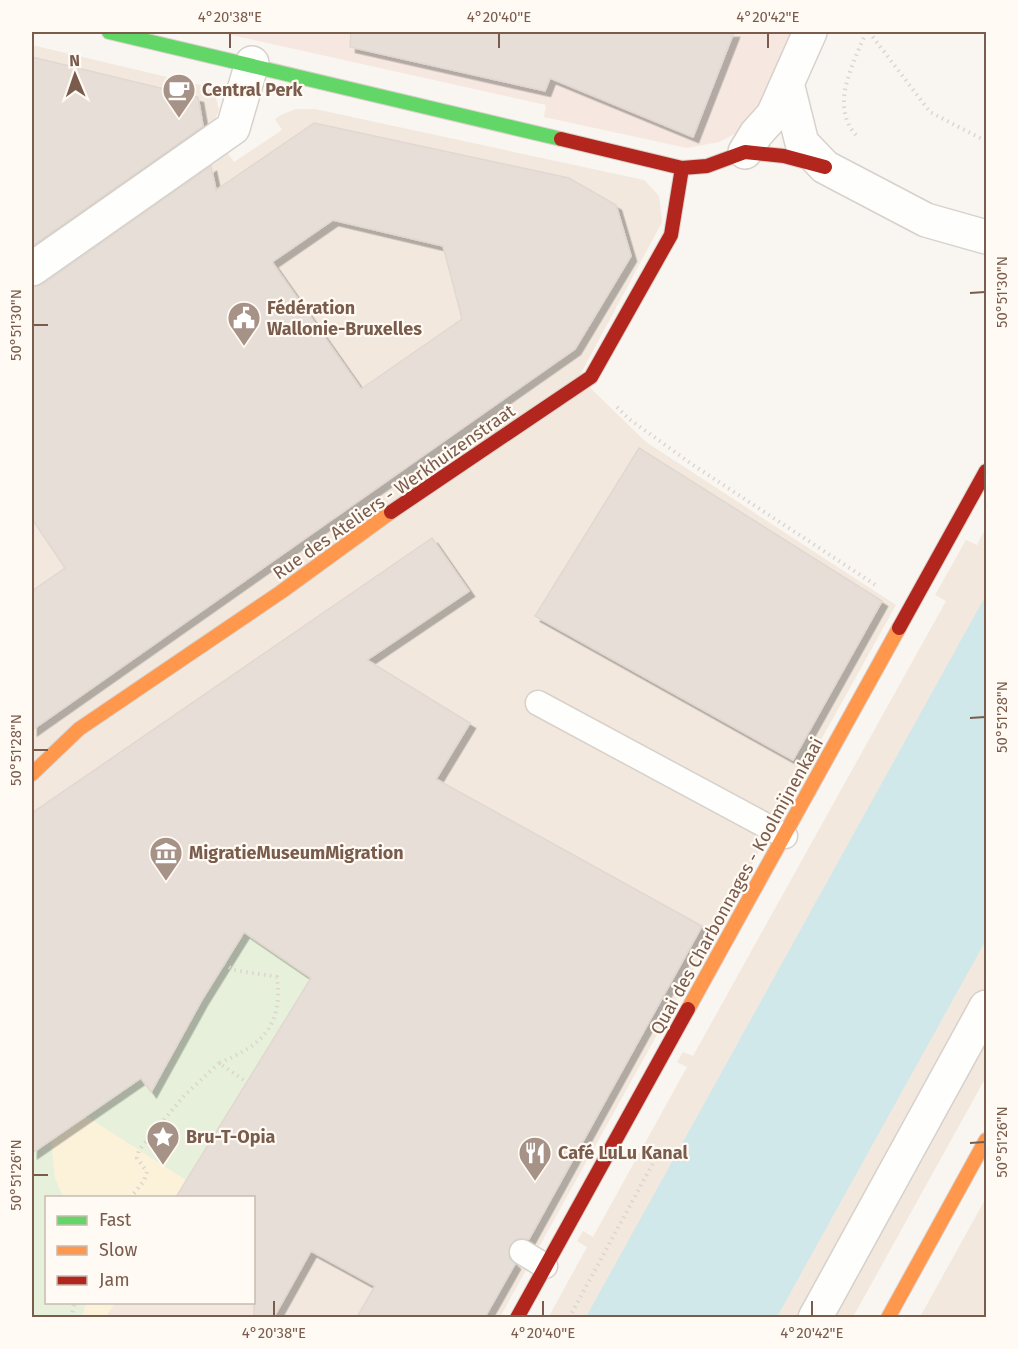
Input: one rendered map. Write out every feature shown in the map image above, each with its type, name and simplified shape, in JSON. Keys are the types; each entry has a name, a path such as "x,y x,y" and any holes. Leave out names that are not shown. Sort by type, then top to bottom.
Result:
{"street":[{"path":"108,32 252,63 682,168 707,166 745,152 784,156 825,167 926,220 987,237"},
{"path":"745,152 773,115 788,87 810,32"},
{"path":"32,269 232,128 252,63"},
{"path":"788,87 802,143 825,167"},
{"name":"Rue des Ateliers - Werkhuizenstraat","path":"32,774 79,729 281,592 363,531 577,389 591,377 670,235 676,217 682,168"},
{"name":"Quai des Charbonnages - Koolmijnenkaai","path":"517,1317 987,471"},
{"path":"814,1317 987,1007"},
{"path":"888,1317 987,1140"}],"lane":[{"path":"538,703 785,836"},
{"path":"522,1252 545,1266"}],"path":[{"path":"858,137 846,118 843,99 867,32"},
{"path":"867,32 930,112 987,141"},
{"path":"591,377 628,419 693,465 881,589"},
{"path":"131,1196 144,1181 147,1172 137,1158 140,1150 183,1097 219,1064 260,1040 275,1021 279,994 277,977 234,970 224,964"},
{"path":"219,1064 246,1081"}],"shaded area":[{"path":"218,32 792,32 775,80 750,126 719,142 687,148 544,117 546,105"},
{"path":"32,45 205,86 215,94 219,110 209,128 234,162 282,130 275,119 281,115 296,109 315,109 644,180 659,196 662,222 579,377 646,442 896,605 500,1317 32,1318"},
{"path":"986,527 986,1077 853,1317 548,1318 587,1247 577,1241 583,1231 593,1237 687,1067 677,1062 683,1052 693,1056 946,601 935,595 966,540 977,545"},
{"path":"986,1198 986,1317 920,1317"}],"green space":[{"path":"244,932 329,949 177,1196 45,1196 45,1304 114,1304 106,1317 32,1318 32,1153 141,1078 152,1091 203,998"}],"sand":[{"path":"86,1116 186,1180 177,1196 63,1196 55,1178 51,1140"},
{"path":"85,1304 114,1304 106,1317 82,1317"}],"water":[{"path":"986,595 986,940 777,1317 586,1317"}],"building":[{"path":"351,32 734,32 693,137 550,78 545,91 350,47"},
{"path":"32,57 198,97 203,126 32,246"},
{"name":"Fédération Wallonie-Bruxelles","path":"314,123 569,178 616,205 631,256 575,349 32,730 32,591 65,568 32,519 32,287 43,284 211,166 216,190","holes":["333,220 443,246 462,319 361,389 272,262"]},
{"path":"639,448 882,601 793,760 535,616"},
{"path":"432,538 469,591 367,660 470,723 436,779 702,926 529,1239 516,1239 510,1245 509,1258 515,1264 485,1317 357,1317 375,1286 311,1251 274,1317 254,1317 255,1196 177,1196 311,978 244,932 203,998 151,1092 141,1078 32,1153 32,813"}],"traffic: fast":[{"path":"109,32 561,139"}],"traffic: slow":[{"path":"32,774 79,729 281,592 391,512"},
{"path":"688,1009 899,628"},
{"path":"888,1318 986,1140"}],"traffic: jam":[{"path":"561,139 682,168 707,166 745,152 784,156 825,167"},
{"path":"391,512 591,377 671,235 682,168"},
{"path":"899,628 986,471"},
{"path":"517,1318 688,1009"}],"place":[{"name":"Central Perk","path":"179,119"},
{"name":"Fédération Wallonie-Bruxelles","path":"244,347"},
{"name":"MigratieMuseumMigration","path":"166,882"},
{"name":"Bru-T-Opia","path":"163,1166"},
{"name":"Café LuLu Kanal","path":"535,1182"}]}
